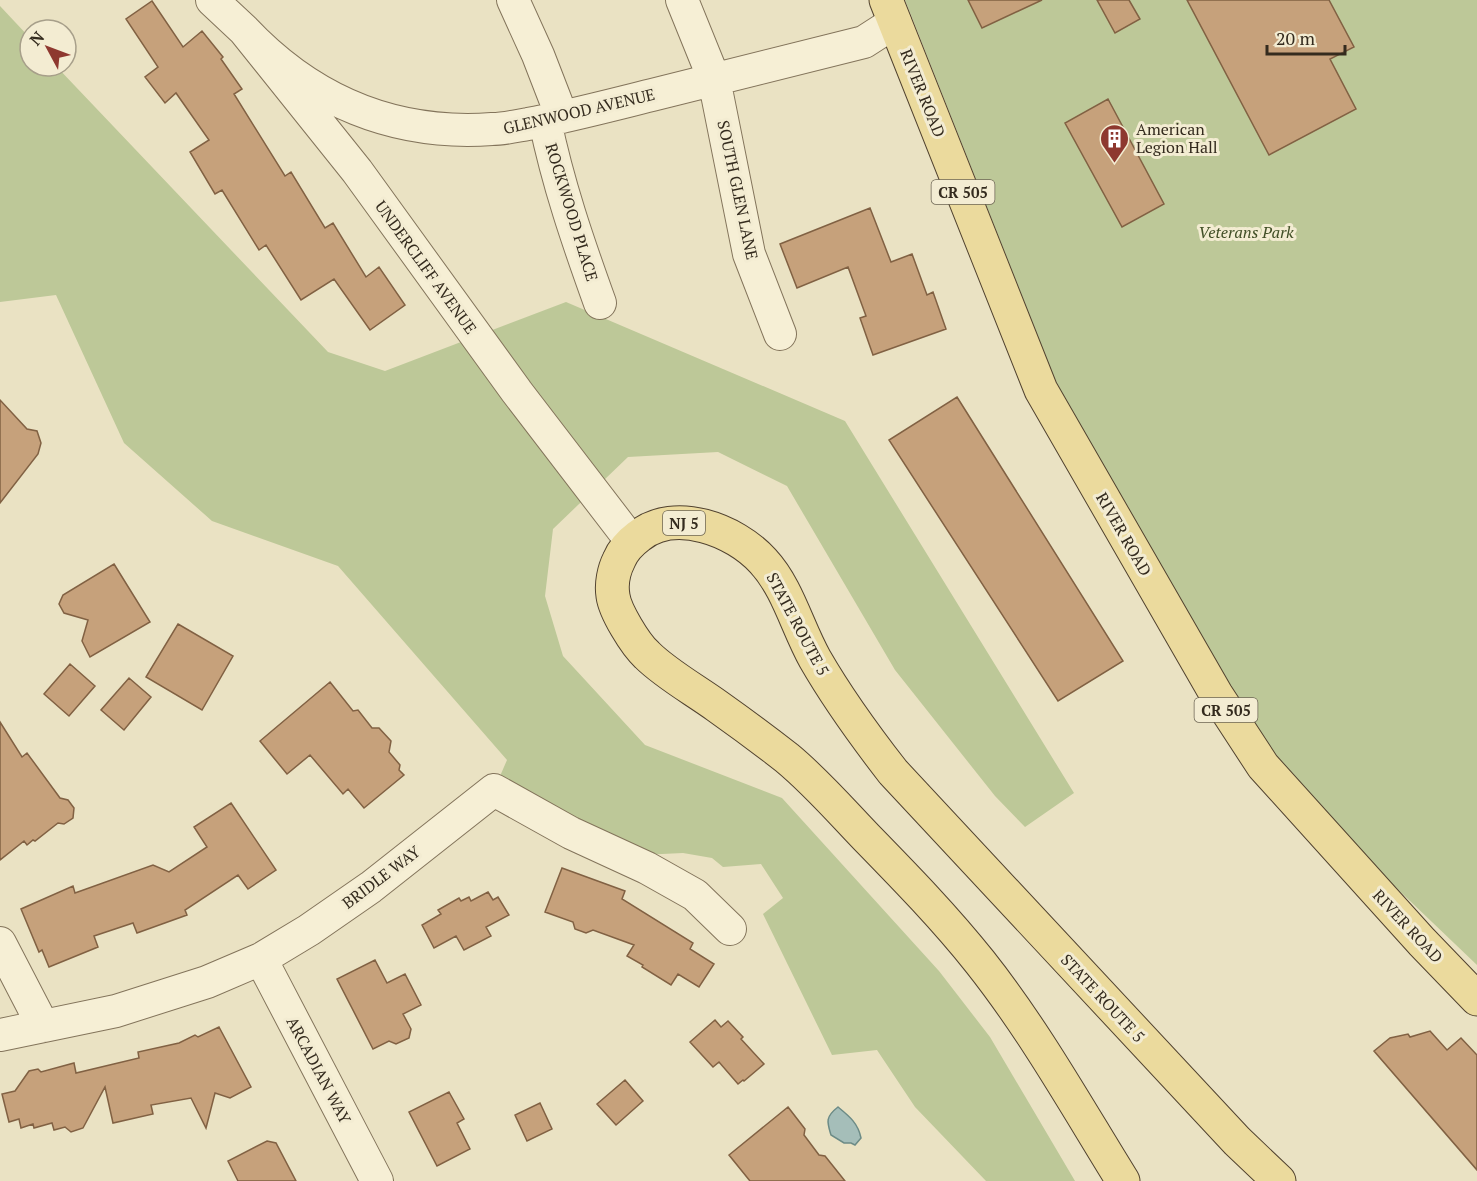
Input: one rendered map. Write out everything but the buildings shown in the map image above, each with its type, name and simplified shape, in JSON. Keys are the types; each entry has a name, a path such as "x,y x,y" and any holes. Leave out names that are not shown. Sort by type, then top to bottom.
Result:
{"main road":[{"name":"RIVER ROAD","path":"891,11 1041,390 1216,694 1263,766 1477,999"},
{"name":"STATE ROUTE 5","path":"1123,1181 1025,1024 981,962 931,904 801,771 758,734 646,655 629,633 613,598 613,579 620,558 632,542 645,531 664,524 686,522 714,529 740,542 762,560 780,584 801,632 848,713 893,772 1237,1141 1279,1181"}],"street":[{"name":"UNDERCLIFF AVENUE","path":"212,0 244,30 357,171 517,392 632,542"},
{"name":"ROCKWOOD PLACE","path":"513,0 534,46 554,119 554,164 600,303"},
{"name":"SOUTH GLEN LANE","path":"682,0 714,79 749,254 780,334"},
{"name":"GLENWOOD AVENUE","path":"244,30 294,75 329,97 367,113 407,124 453,130 494,129 554,119 864,42 891,11"},
{"name":"BRIDLE WAY","path":"0,1035 128,1007 207,982 261,959 309,930 371,887 494,790 571,833 647,868 695,895 730,929"},
{"path":"0,943 43,1026"},
{"name":"ARCADIAN WAY","path":"261,959 377,1181"}],"green space":[{"name":"Veterans Park","path":"905,0 1477,0 1477,965 1251,749 1157,590 1054,377"},
{"path":"0,6 18,25 18,78 67,78 328,352 385,371 566,302 845,421 1074,793 1025,827 995,796 895,670 787,486 718,452 628,457 553,529 545,596 563,656 645,745 782,798 939,971 990,1037 1075,1181 986,1181 915,1107 877,1050 832,1055 763,914 783,898 761,864 723,867 712,858 683,853 620,856 494,790 507,760 338,566 212,521 124,443 56,295 0,302"}],"water":[{"path":"838,1107 858,1128 861,1138 855,1145 844,1143 831,1135 828,1120"}],"place":[{"name":"American Legion Hall","path":"1115,164"}]}
